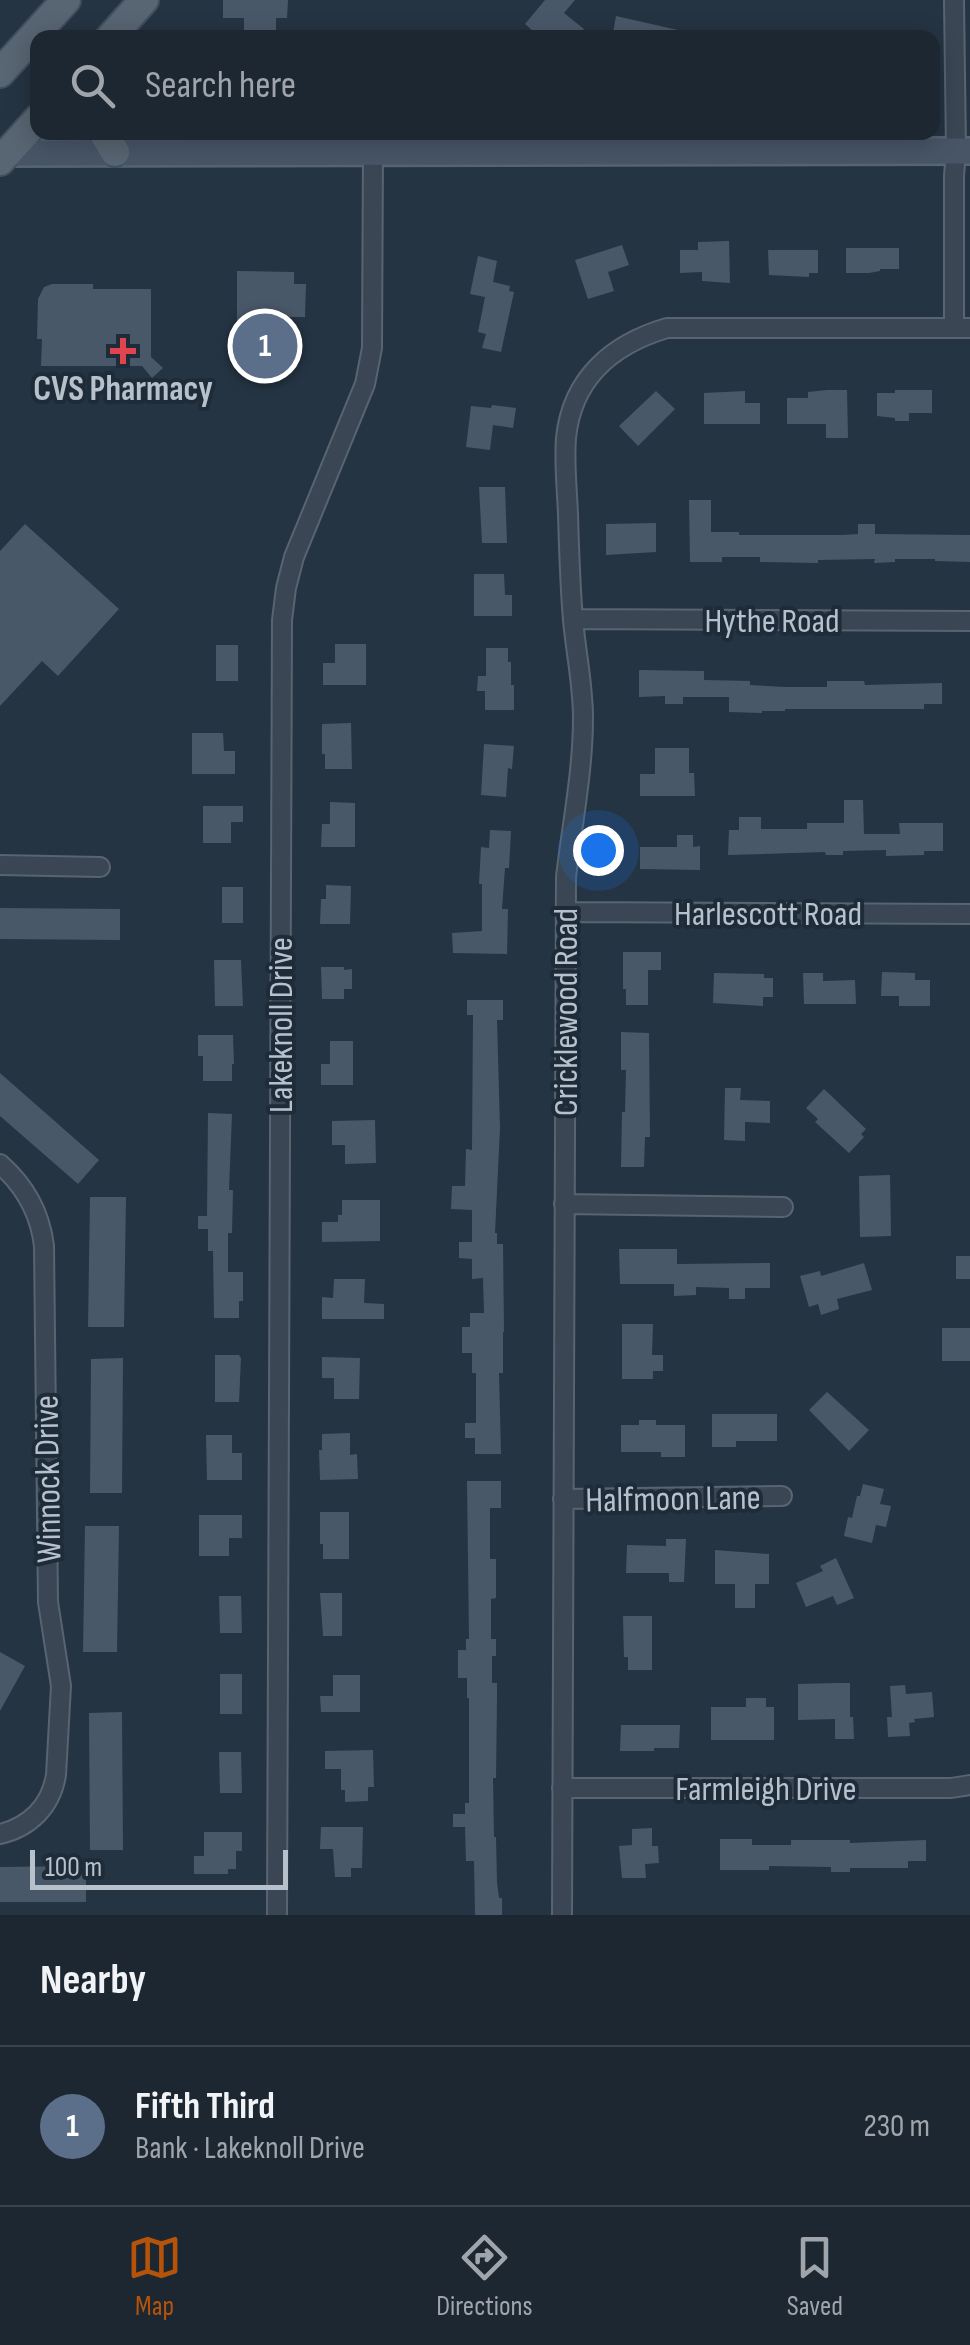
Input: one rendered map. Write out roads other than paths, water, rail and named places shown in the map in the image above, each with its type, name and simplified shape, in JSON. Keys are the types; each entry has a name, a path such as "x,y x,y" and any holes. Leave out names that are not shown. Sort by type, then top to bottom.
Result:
{"main road":[{"path":"39,30 66,0"},
{"path":"117,30 144,0"},
{"path":"0,73 30,40"},
{"path":"2,156 30,127"},
{"path":"2,156 109,142 373,151 963,151"}],"street":[{"path":"954,0 963,151 954,176 962,328"},
{"name":"Lakeknoll Drive","path":"277,1915 282,620 294,557 365,384 372,348 373,151"},
{"name":"Cricklewood Road","path":"562,1915 566,877 583,718 574,619 567,432 576,401 604,361 637,338 675,327 962,328"},
{"name":"Hythe Road","path":"574,619 970,621"},
{"path":"0,865 100,867"},
{"name":"Harlescott Road","path":"566,912 970,914"},
{"name":"Winnock Drive","path":"0,1164 29,1198 40,1221 44,1246 48,1602 61,1686 53,1789 45,1805 26,1824 0,1834"},
{"path":"564,1204 782,1206"},
{"name":"Halfmoon Lane","path":"564,1499 782,1496"},
{"name":"Farmleigh Drive","path":"562,1788 970,1785"}],"place":[{"name":"Fifth Third","path":"265,346"},
{"name":"CVS Pharmacy","path":"123,351"}]}
